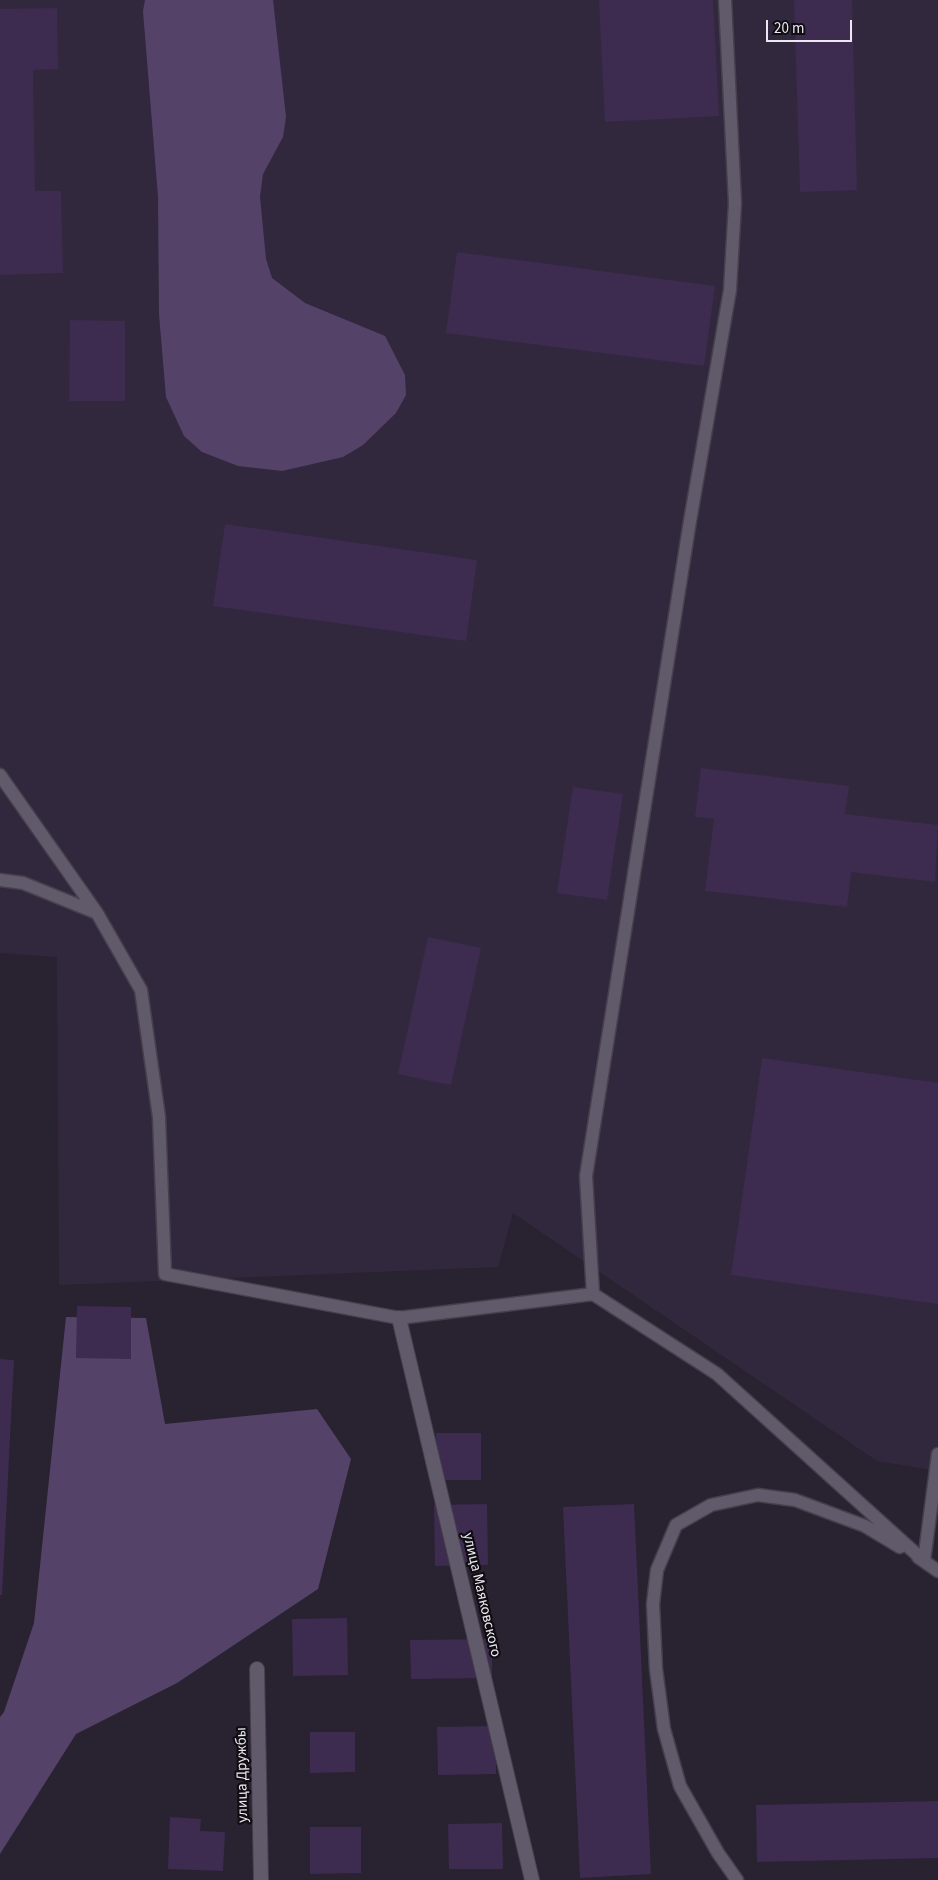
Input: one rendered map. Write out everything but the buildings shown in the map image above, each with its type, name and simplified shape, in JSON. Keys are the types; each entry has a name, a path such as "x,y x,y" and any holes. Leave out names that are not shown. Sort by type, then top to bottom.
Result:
{"street":[{"name":"улица Маяковского","path":"399,1318 532,1880"},
{"name":"улица Дружбы","path":"257,1670 261,1880"}],"lane":[{"path":"593,1294 586,1176 688,531 730,290 735,202 725,0"},
{"path":"0,776 97,913 141,990 160,1117 165,1274 399,1318 593,1294 717,1374 924,1561"},
{"path":"0,880 23,883 97,913"},
{"path":"924,1561 938,1454"},
{"path":"737,1880 718,1853 680,1786 664,1729 656,1669 653,1604 657,1570 676,1525 711,1505 758,1495 795,1500 865,1526 938,1571"}],"shaded area":[{"path":"0,0 938,0 938,1471 877,1461 513,1213 498,1267 59,1285 57,957 0,953"},
{"path":"145,0 273,0 286,117 283,137 263,174 260,197 266,259 272,278 305,303 385,336 405,375 406,395 396,413 363,445 343,457 282,471 238,466 202,452 184,436 166,397 159,314 158,197 143,11"},
{"path":"66,1317 146,1318 165,1424 317,1409 351,1459 318,1589 177,1683 76,1734 0,1854 0,1717 4,1712 34,1623"}]}
